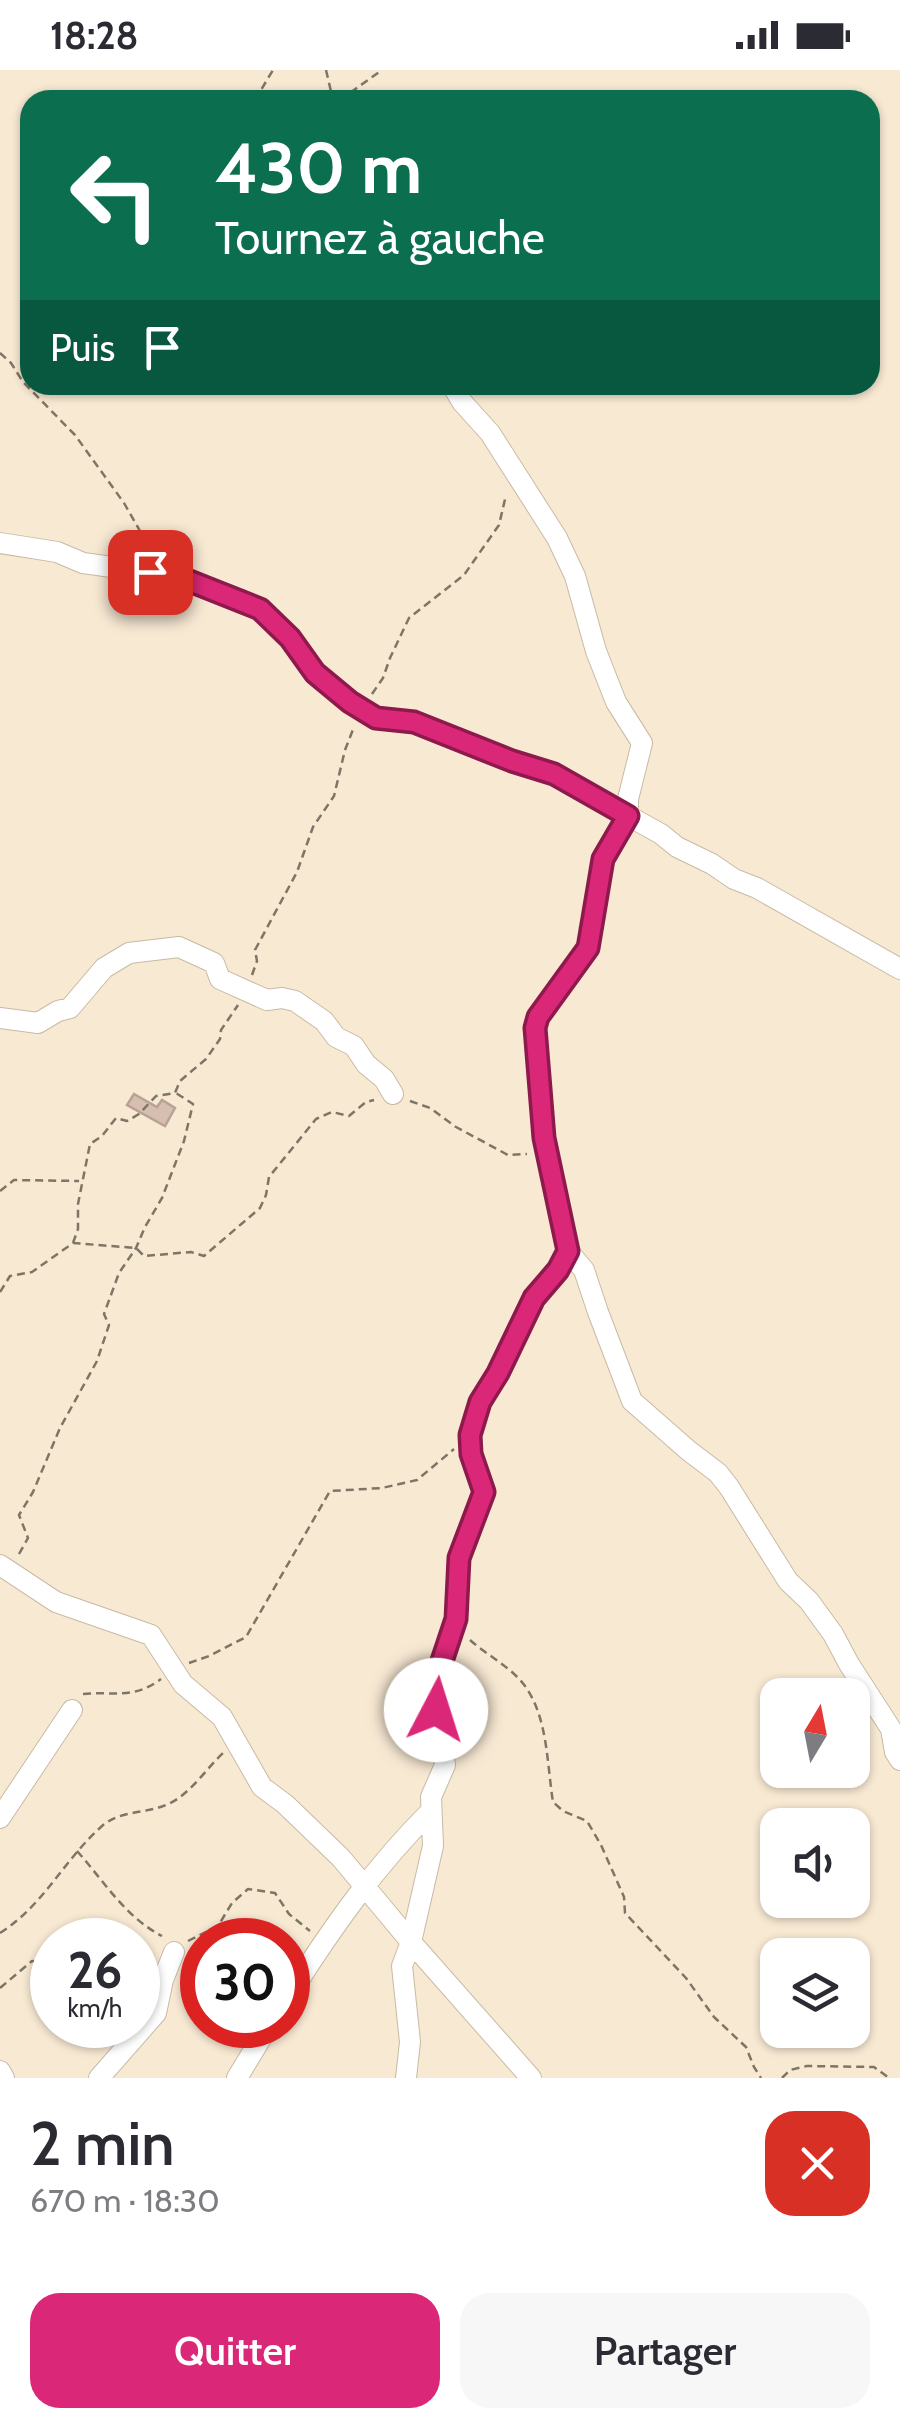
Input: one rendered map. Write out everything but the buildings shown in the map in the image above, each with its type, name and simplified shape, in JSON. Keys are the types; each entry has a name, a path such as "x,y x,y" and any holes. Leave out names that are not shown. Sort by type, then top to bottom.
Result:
{"street":[{"path":"458,395 490,432 557,538 575,576 596,651 616,702 642,743 628,799 628,816 603,859 588,948 538,1017 535,1028 547,1152 568,1251 584,1270 632,1401 718,1473 729,1487 788,1581 810,1601 833,1634 892,1729 900,1760"},
{"path":"0,543 57,552 83,564 177,576 260,609 290,638 315,673 376,718 414,722 554,774 734,880 758,888 900,969"},
{"path":"0,1018 38,1023 58,1010 70,1008 104,968 129,952 179,948 214,963 220,979 267,1000 295,1001 324,1021 336,1037 354,1046 393,1094"},
{"path":"406,2078 410,2042 402,1966 432,1846 431,1797 444,1765 433,1688 456,1619 459,1558 484,1492 471,1454 470,1435 480,1402 534,1298 558,1270 568,1251"},
{"path":"3,1567 56,1602 151,1634 172,1670 222,1717 262,1788 285,1804 341,1858 531,2078"},
{"path":"0,1818 72,1710"},
{"path":"310,1962 364,1886 431,1811"},
{"path":"99,2078 156,2014 174,1952"},
{"path":"237,2078 255,2048"},
{"path":"0,2070 4,2078"}],"path":[{"path":"354,90 382,70"},
{"path":"0,353 20,378"},
{"path":"36,395 75,435 140,531 177,576"},
{"path":"176,1093 180,1081 206,1060 246,990"},
{"path":"0,1292 10,1276 32,1272 73,1243 90,1144 116,1118 126,1121 139,1114 156,1096 176,1093 193,1104 184,1141 162,1198 119,1273 104,1314 109,1325 97,1360 19,1514 28,1538 20,1552 3,1567"},
{"path":"73,1243 136,1248 144,1256 191,1252 204,1256 260,1208 269,1178 316,1118 332,1112 349,1116 366,1102 393,1094 430,1108 508,1155 547,1152"},
{"path":"0,1191 14,1180 82,1181"},
{"path":"72,1710 84,1692 139,1692 172,1670 246,1638 330,1492 382,1488 417,1480 470,1435"},
{"path":"456,1619 464,1636 510,1671 534,1702 540,1718 552,1802 562,1811 587,1821 624,1897 625,1914 686,1978 714,2017 746,2047 762,2078"},
{"path":"0,1933 19,1921 44,1896 77,1851 105,1823 168,1805 236,1742"},
{"path":"77,1851 120,1904 144,1927 168,1939 174,1952 218,1926 232,1903 248,1890 275,1893 289,1914 323,1941"},
{"path":"0,1988 30,1964"},
{"path":"782,2078 790,2070 807,2066 874,2067 889,2078"}],"route":[{"path":"150,572 177,576 260,609 290,638 315,673 376,718 414,722 554,774 628,816 603,859 588,948 538,1017 535,1028 544,1138 568,1251 558,1270 534,1298 480,1402 470,1435 471,1454 484,1492 459,1558 456,1619 433,1688 436,1710"}]}
